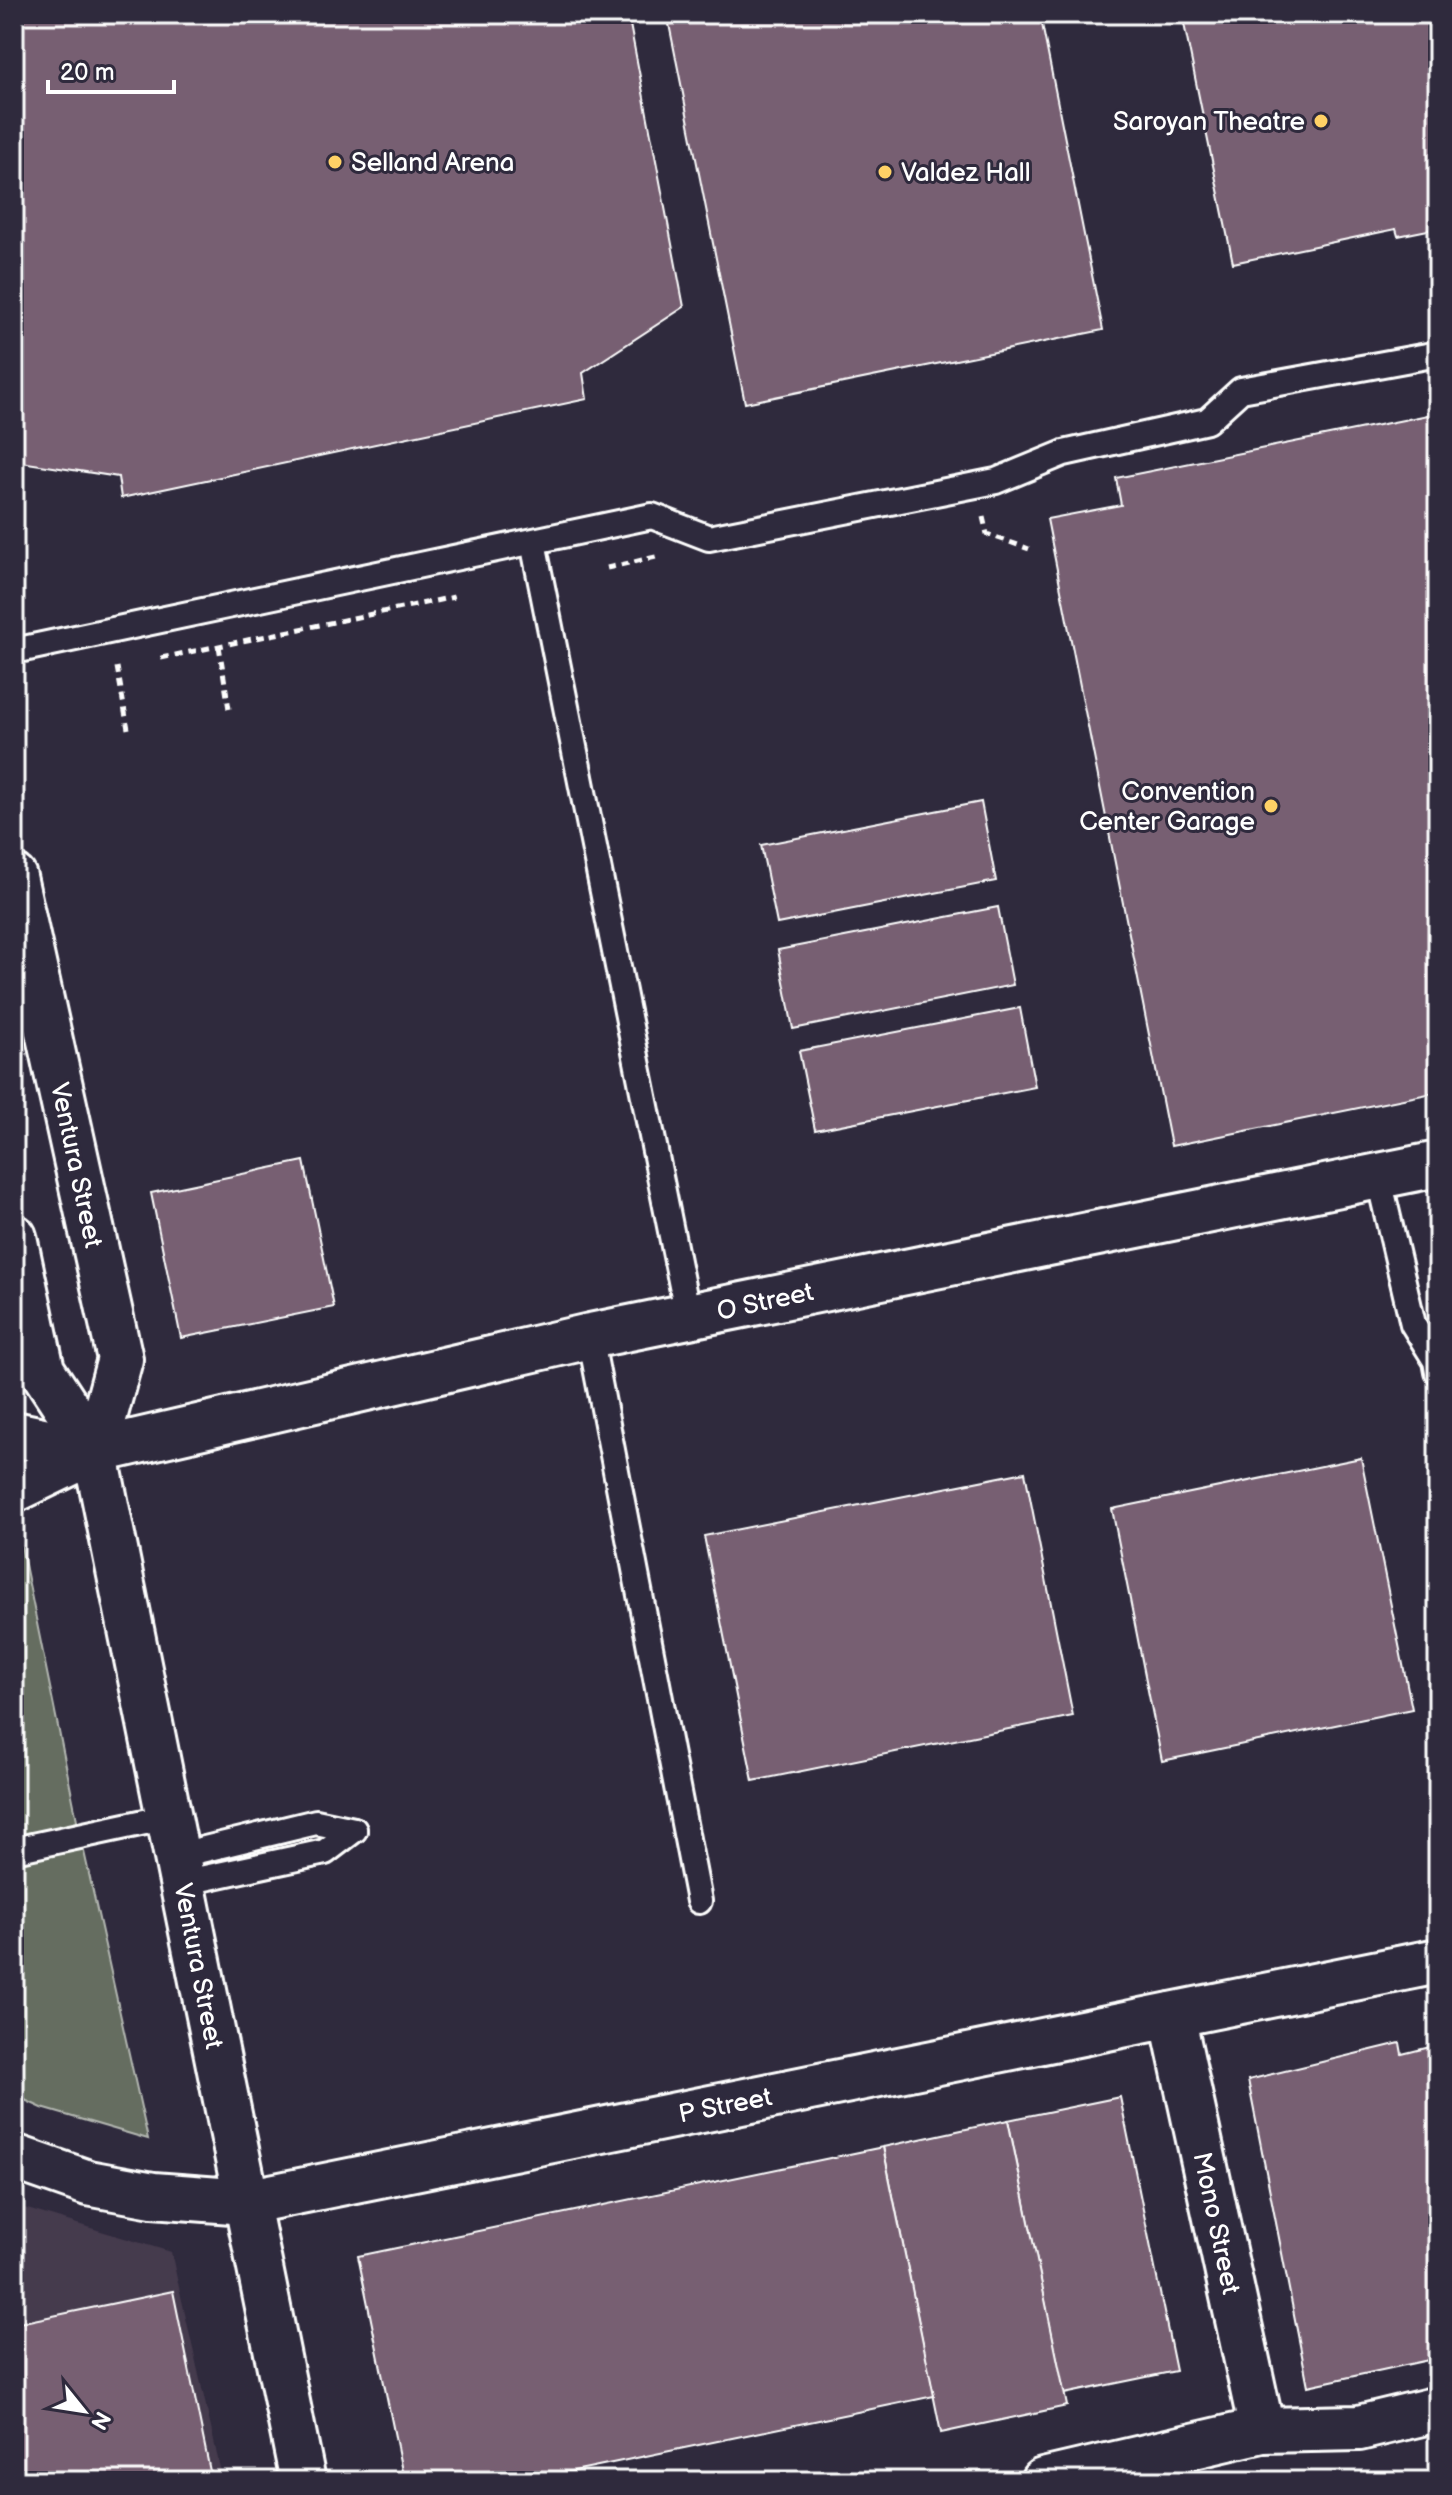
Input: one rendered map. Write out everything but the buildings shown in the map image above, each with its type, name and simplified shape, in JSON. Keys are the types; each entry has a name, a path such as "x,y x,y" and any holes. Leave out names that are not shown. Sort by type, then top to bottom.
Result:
{"main road":[{"name":"Ventura Street","path":"14,877 120,1359 95,1451"},
{"name":"O Street","path":"14,1490 95,1451 590,1336 1438,1164"},
{"name":"Ventura Street","path":"14,1237 42,1370 95,1451 303,2481"},
{"name":"O Street","path":"14,1434 95,1451"},
{"name":"P Street","path":"14,2157 88,2183 153,2195 246,2202 1438,1961"},
{"name":"Mono Street","path":"1172,2015 1262,2430"},
{"path":"1043,2481 1262,2430 1435,2428"}],"lane":[{"path":"14,651 652,516 709,538 996,481 1064,453 1207,421 1241,390 1438,354"},
{"path":"533,542 688,1316"},
{"path":"1378,1175 1413,1324 1436,1361 1438,1372"},
{"path":"590,1336 699,1901"},
{"path":"14,1850 176,1852 325,1852 354,1830 316,1822 176,1852"}],"path":[{"path":"146,661 454,597"},
{"path":"219,646 229,709"},
{"path":"103,670 131,664"},
{"path":"117,667 128,729"},
{"path":"1435,2428 1438,2479"}],"shaded area":[{"path":"19,1535 77,1820 148,2139 42,2108 14,2095 14,1536"},
{"path":"14,2205 171,2252 223,2481 14,2481"}],"place":[{"name":"Saroyan Theatre","path":"1321,121"},
{"name":"Selland Arena","path":"335,162"},
{"name":"Valdez Hall","path":"885,172"},
{"name":"Convention Center Garage","path":"1271,806"}]}
